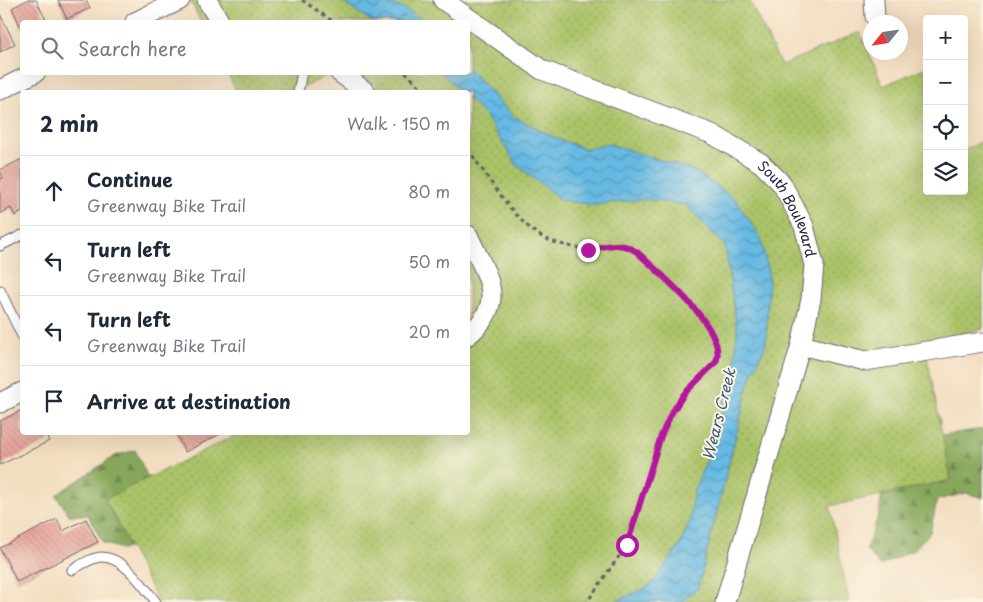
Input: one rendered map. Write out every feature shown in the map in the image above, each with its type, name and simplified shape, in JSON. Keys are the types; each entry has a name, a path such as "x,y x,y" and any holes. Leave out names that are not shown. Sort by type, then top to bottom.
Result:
{"street":[{"path":"140,20 180,0"},
{"path":"207,0 219,20"},
{"name":"South Boulevard","path":"444,0 542,70 712,134 761,163 782,184 804,226 814,265 811,299 801,345 725,602"},
{"path":"0,90 30,75"},
{"path":"343,75 363,90"},
{"path":"470,239 492,288 488,314 470,333"},
{"path":"801,345 865,361 983,342"},
{"path":"0,403 20,393"}],"lane":[{"path":"298,90 301,75"},
{"path":"0,246 20,236"},
{"path":"0,290 20,332"},
{"path":"72,570 95,558 111,559 127,570 156,602"}],"path":[{"path":"302,0 331,20"},
{"path":"408,75 424,90"},
{"path":"470,152 517,215 538,234 561,245 588,250 619,244 628,246 674,286 692,306 716,339 718,346 716,362 684,394 671,414 661,436 627,545 587,602"}],"green space":[{"path":"190,0 749,0 781,65 860,32 863,39 863,60 872,60 883,86 923,68 923,195 968,195 968,148 983,141 983,329 924,341 951,480 830,506 849,602 158,602 105,499 236,435 470,435 470,90 379,90 375,84 360,75 470,75 470,20 200,20"},
{"path":"228,75 329,75 297,90 236,90"},
{"path":"795,424 921,438 983,429 983,498 966,493 937,500 930,533 913,550 880,566 866,549 879,514 885,475 867,459 741,602"},
{"path":"135,450 147,476 163,487 142,546 122,549 103,543 88,515 69,515 56,495 115,456"}],"water":[{"path":"339,0 364,0 395,5 421,20 370,20"},
{"path":"470,70 513,116 555,138 586,149 609,144 695,171 736,200 761,238 769,278 766,343 749,383 698,588 680,602 615,602 651,585 679,547 690,521 693,493 715,441 735,363 737,330 725,246 686,205 645,199 594,205 561,200 517,165 486,117 470,101 470,90 459,90 443,75 470,75"}],"building":[{"path":"27,0 36,0 46,20 20,20 20,26 12,8"},
{"path":"58,0 86,0 90,8 67,19"},
{"path":"0,14 15,44 0,52"},
{"path":"20,160 20,213 15,216 11,208 0,214 0,179 3,178 0,170"},
{"path":"20,411 20,435 46,435 49,441 0,465 0,421"},
{"path":"176,435 218,435 185,452"},
{"path":"57,519 63,531 86,519 98,542 17,582 0,548"}],"route":[{"path":"588,250 619,244 628,246 637,252 674,286 692,306 716,339 718,346 716,362 684,394 671,414 661,436 627,545"}],"water label":[{"name":"Wears Creek","path":"718,414"}]}
